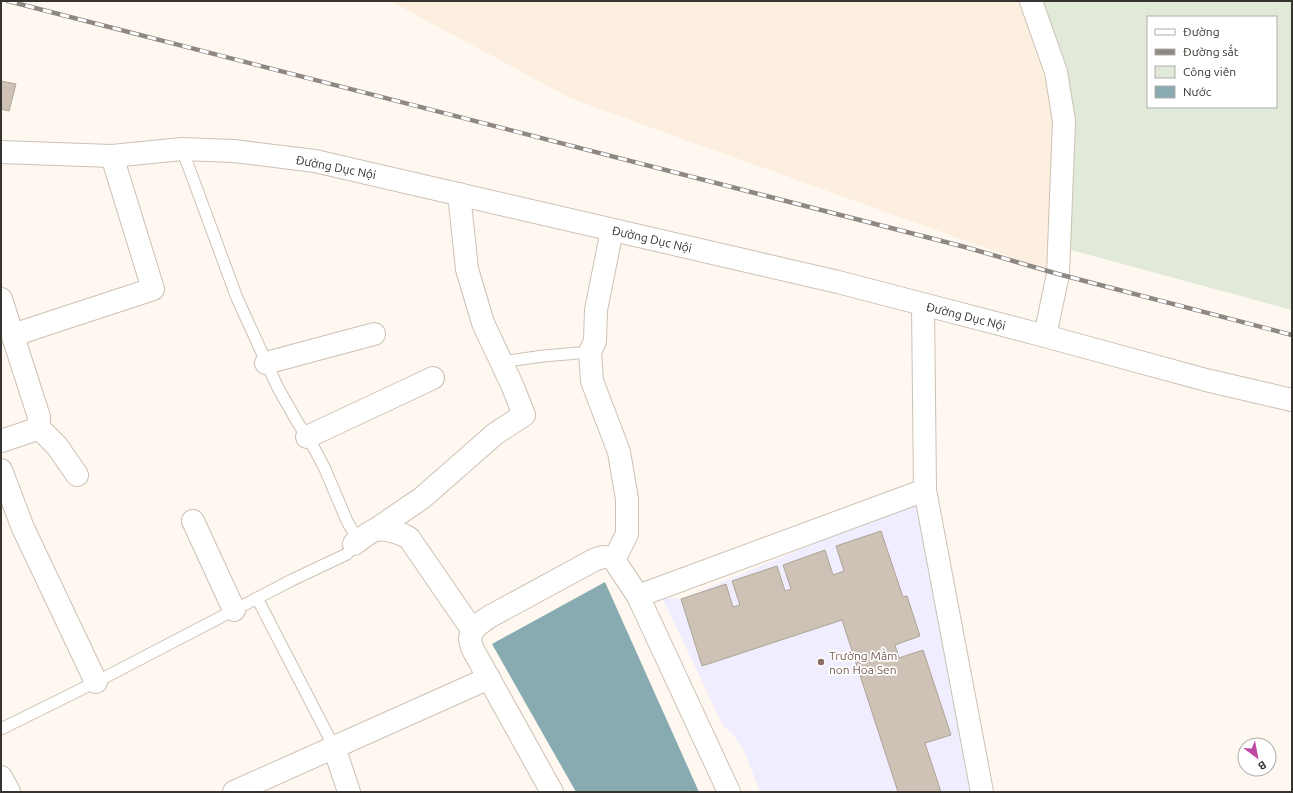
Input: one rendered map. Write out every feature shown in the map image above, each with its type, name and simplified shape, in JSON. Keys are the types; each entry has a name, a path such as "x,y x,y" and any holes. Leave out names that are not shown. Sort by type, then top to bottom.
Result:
{"street":[{"path":"1031,1 1056,72 1064,121 1058,274 1045,336"},
{"name":"Đường Dục Nội","path":"1,152 112,156 182,149 234,151 315,161 838,282 1206,380 1292,400"},
{"path":"13,335 154,289 112,156"},
{"path":"354,544 422,498 495,434 524,415 482,323 468,269 459,194"},
{"path":"612,230 596,310 595,341 590,352 592,380 619,452 627,500 627,534 614,560"},
{"path":"1,299 40,417 34,430 1,441"},
{"path":"923,305 925,490 982,792"},
{"path":"266,363 374,334"},
{"path":"307,437 433,378"},
{"path":"37,426 57,446 77,475"},
{"path":"1,470 24,528 96,682"},
{"path":"638,596 925,490"},
{"path":"193,522 234,610"},
{"path":"376,530 387,530 400,533 409,538 473,631"},
{"path":"552,792 472,648 470,639 473,631 490,617 594,560 604,556 610,556 638,596 729,792"},
{"path":"234,792 489,678"},
{"path":"334,747 349,792"},
{"path":"1,778 9,792"}],"lane":[{"path":"1,729 347,554 354,544 355,535 347,521 325,469 278,388 237,298 182,149"},
{"path":"501,362 543,356 590,352"},
{"path":"258,598 334,747"}],"shaded area":[{"path":"390,1 1031,1 1056,72 1058,274 572,99"},
{"name":"Trường Mầm non Hoa Sen","path":"919,500 975,792 760,792 744,751 732,733 723,726 662,597 681,599"}],"green space":[{"path":"1031,1 1292,1 1292,310 1060,247 1064,121"}],"water":[{"path":"605,582 699,792 576,792 492,644"}],"building":[{"path":"1,81 16,84 9,111 1,109"},
{"path":"881,531 903,597 907,596 920,636 895,645 899,658 923,650 951,735 925,743 941,792 898,792 842,620 702,666 681,599 726,584 733,607 740,605 732,581 777,566 785,591 791,589 783,565 825,550 833,575 844,571 836,546"}],"railway":[{"path":"8,1 965,247 1058,274 1292,335"}],"place":[{"name":"Trường Mầm non Hoa Sen","path":"821,662"}]}
